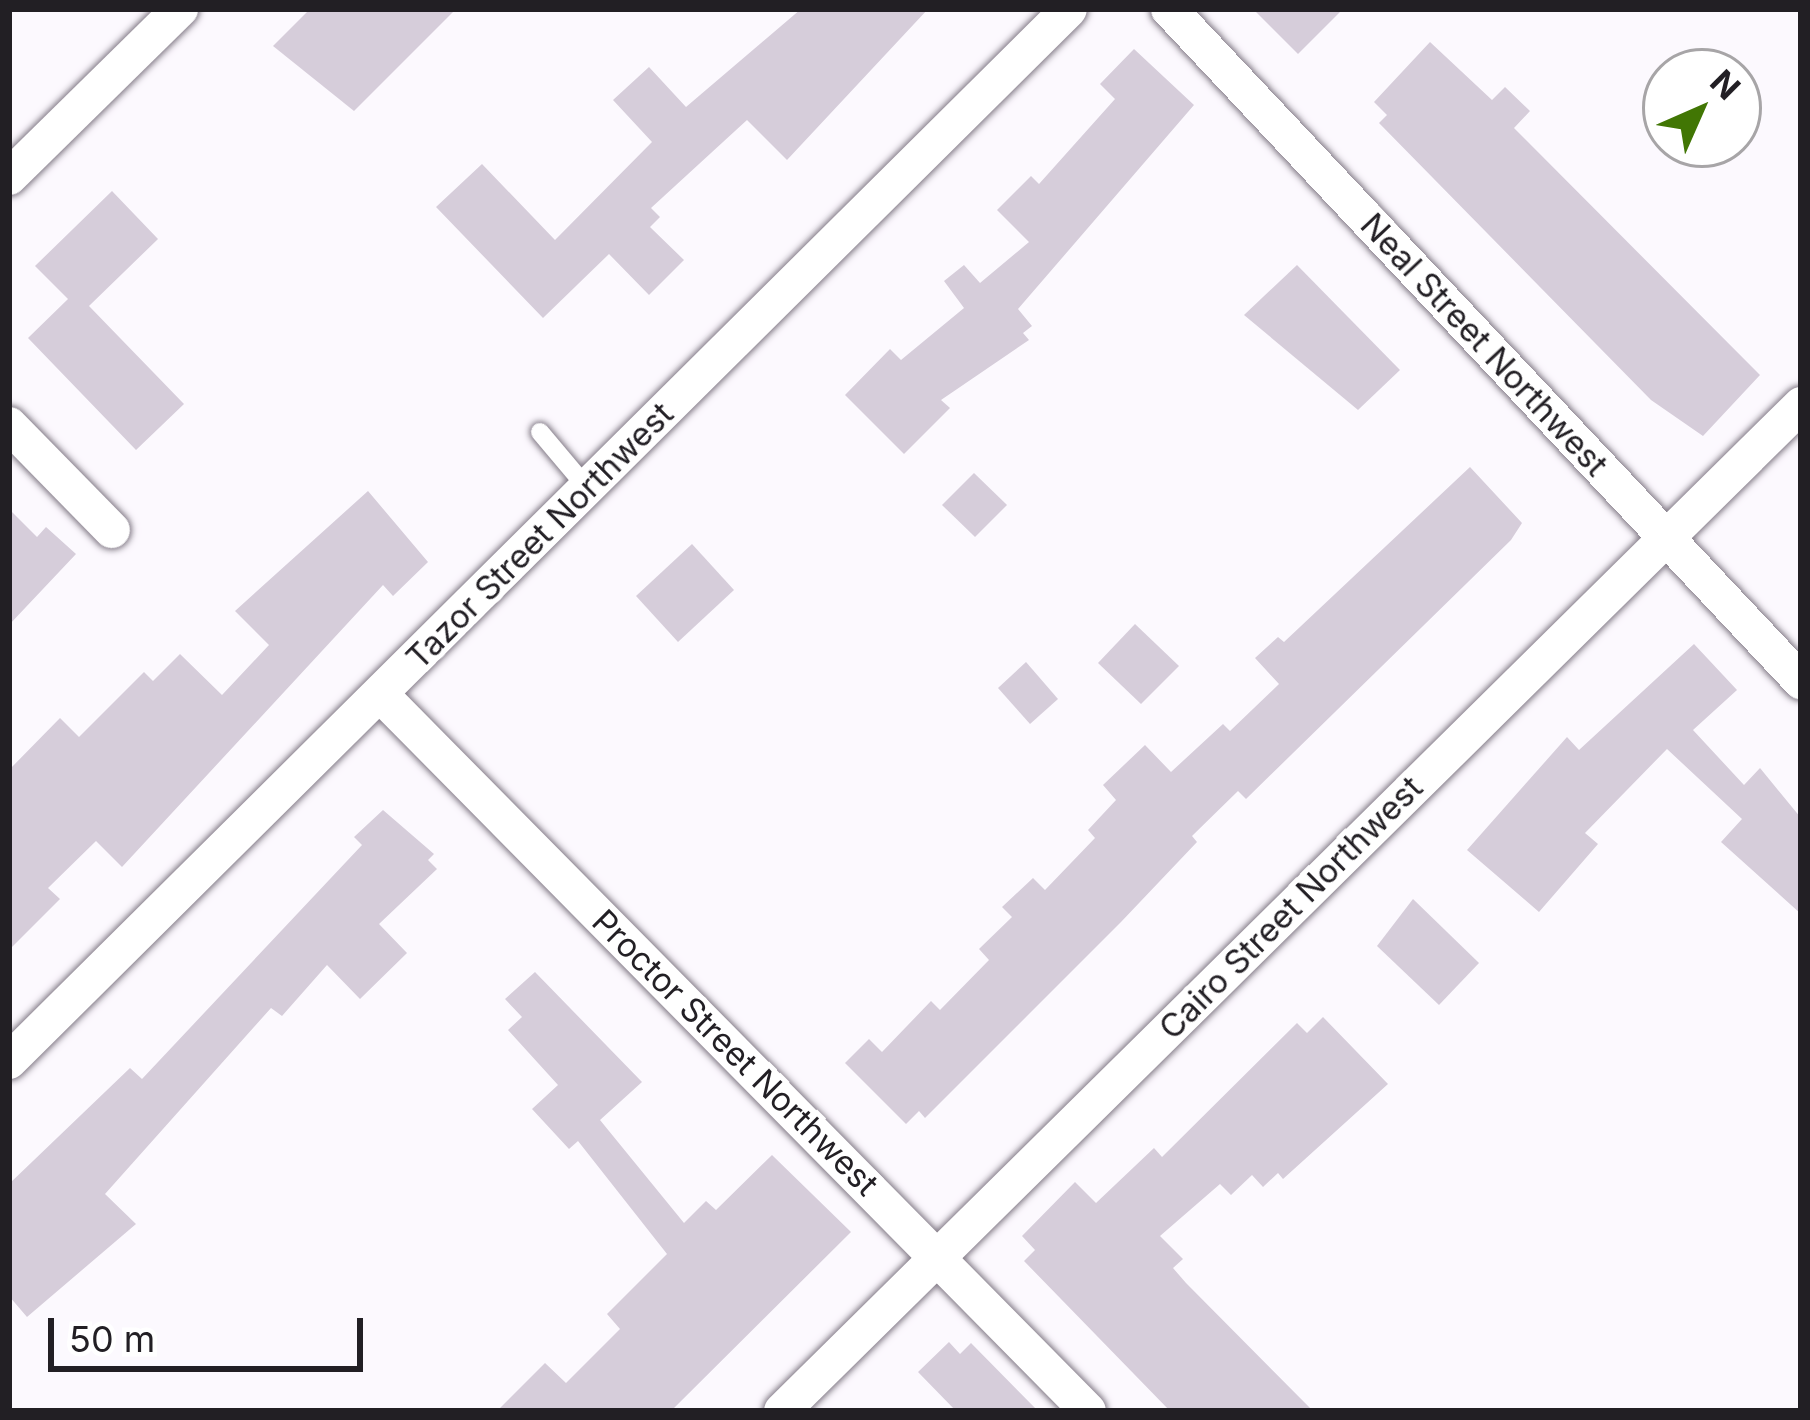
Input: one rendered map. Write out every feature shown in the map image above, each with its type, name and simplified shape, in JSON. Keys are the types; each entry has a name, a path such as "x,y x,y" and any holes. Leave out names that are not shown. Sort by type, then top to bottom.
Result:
{"street":[{"path":"9,177 180,9"},
{"name":"Tazor Street Northwest","path":"9,1060 1069,9"},
{"name":"Neal Street Northwest","path":"1169,9 1801,681"},
{"name":"Cairo Street Northwest","path":"782,1411 1801,406"},
{"path":"9,425 112,530"},
{"name":"Proctor Street Northwest","path":"381,695 1088,1411"}],"lane":[{"path":"539,432 588,489"}],"building":[{"path":"310,9 456,9 354,111 273,46"},
{"path":"801,9 928,9 787,160 747,120 651,208 660,217 650,227 684,260 649,295 609,254 543,318 436,207 482,164 555,240 652,142 613,100 649,67 686,107"},
{"path":"1253,9 1343,9 1298,54"},
{"path":"1430,42 1492,100 1505,87 1530,111 1514,128 1760,375 1703,436 1651,400 1379,123 1387,115 1374,102"},
{"path":"1134,49 1194,105 1018,309 1032,326 1023,333 1029,340 941,400 950,408 904,454 845,395 890,349 901,360 964,308 944,281 964,265 980,283 1029,242 997,210 1031,176 1039,184 1115,99 1100,84"},
{"path":"112,191 158,239 89,306 184,404 136,450 28,338 68,299 35,266"},
{"path":"1297,265 1400,370 1358,410 1244,315"},
{"path":"1470,467 1522,523 1511,540 1246,799 1238,791 1192,836 1197,842 1121,922 925,1118 919,1111 906,1124 845,1063 869,1039 882,1052 931,1001 940,1010 989,960 979,949 1012,917 1002,907 1033,878 1045,890 1095,838 1088,830 1116,800 1103,785 1145,745 1171,772 1223,724 1230,731 1279,684 1255,658 1278,637 1284,642"},
{"path":"974,473 1007,505 975,537 942,505"},
{"path":"368,491 428,562 393,596 383,585 122,867 96,841 48,888 60,899 9,950 9,770 60,718 79,737 144,672 153,681 180,654 222,695 269,645 235,611"},
{"path":"9,509 37,537 46,527 76,554 9,625"},
{"path":"692,544 734,590 678,642 636,596"},
{"path":"1135,624 1179,666 1141,704 1098,663"},
{"path":"1694,644 1737,690 1693,730 1744,785 1760,768 1801,818 1801,914 1721,842 1742,819 1667,749 1585,833 1598,844 1539,912 1467,850 1567,737 1579,750"},
{"path":"1026,662 1058,699 1030,724 998,688"},
{"path":"383,810 434,854 428,860 437,869 379,924 407,953 360,999 327,965 282,1016 271,1008 105,1194 136,1224 27,1317 9,1296 9,1184 130,1068 142,1079 362,845 354,837"},
{"path":"1413,899 1479,963 1439,1005 1377,946"},
{"path":"535,972 642,1082 600,1120 684,1223 706,1201 716,1210 772,1155 851,1232 671,1411 497,1411 545,1363 566,1383 620,1329 607,1314 667,1254 578,1141 569,1149 532,1109 558,1085 508,1030 522,1017 505,999"},
{"path":"1323,1017 1388,1084 1283,1179 1278,1173 1263,1187 1252,1175 1231,1195 1220,1184 1160,1236 1183,1259 1173,1268 1186,1283 1313,1411 1170,1411 1024,1261 1035,1250 1022,1236 1075,1182 1096,1203 1154,1148 1162,1157 1297,1023 1307,1033"},
{"path":"949,1342 960,1354 971,1343 1038,1411 956,1411 918,1372"}]}
